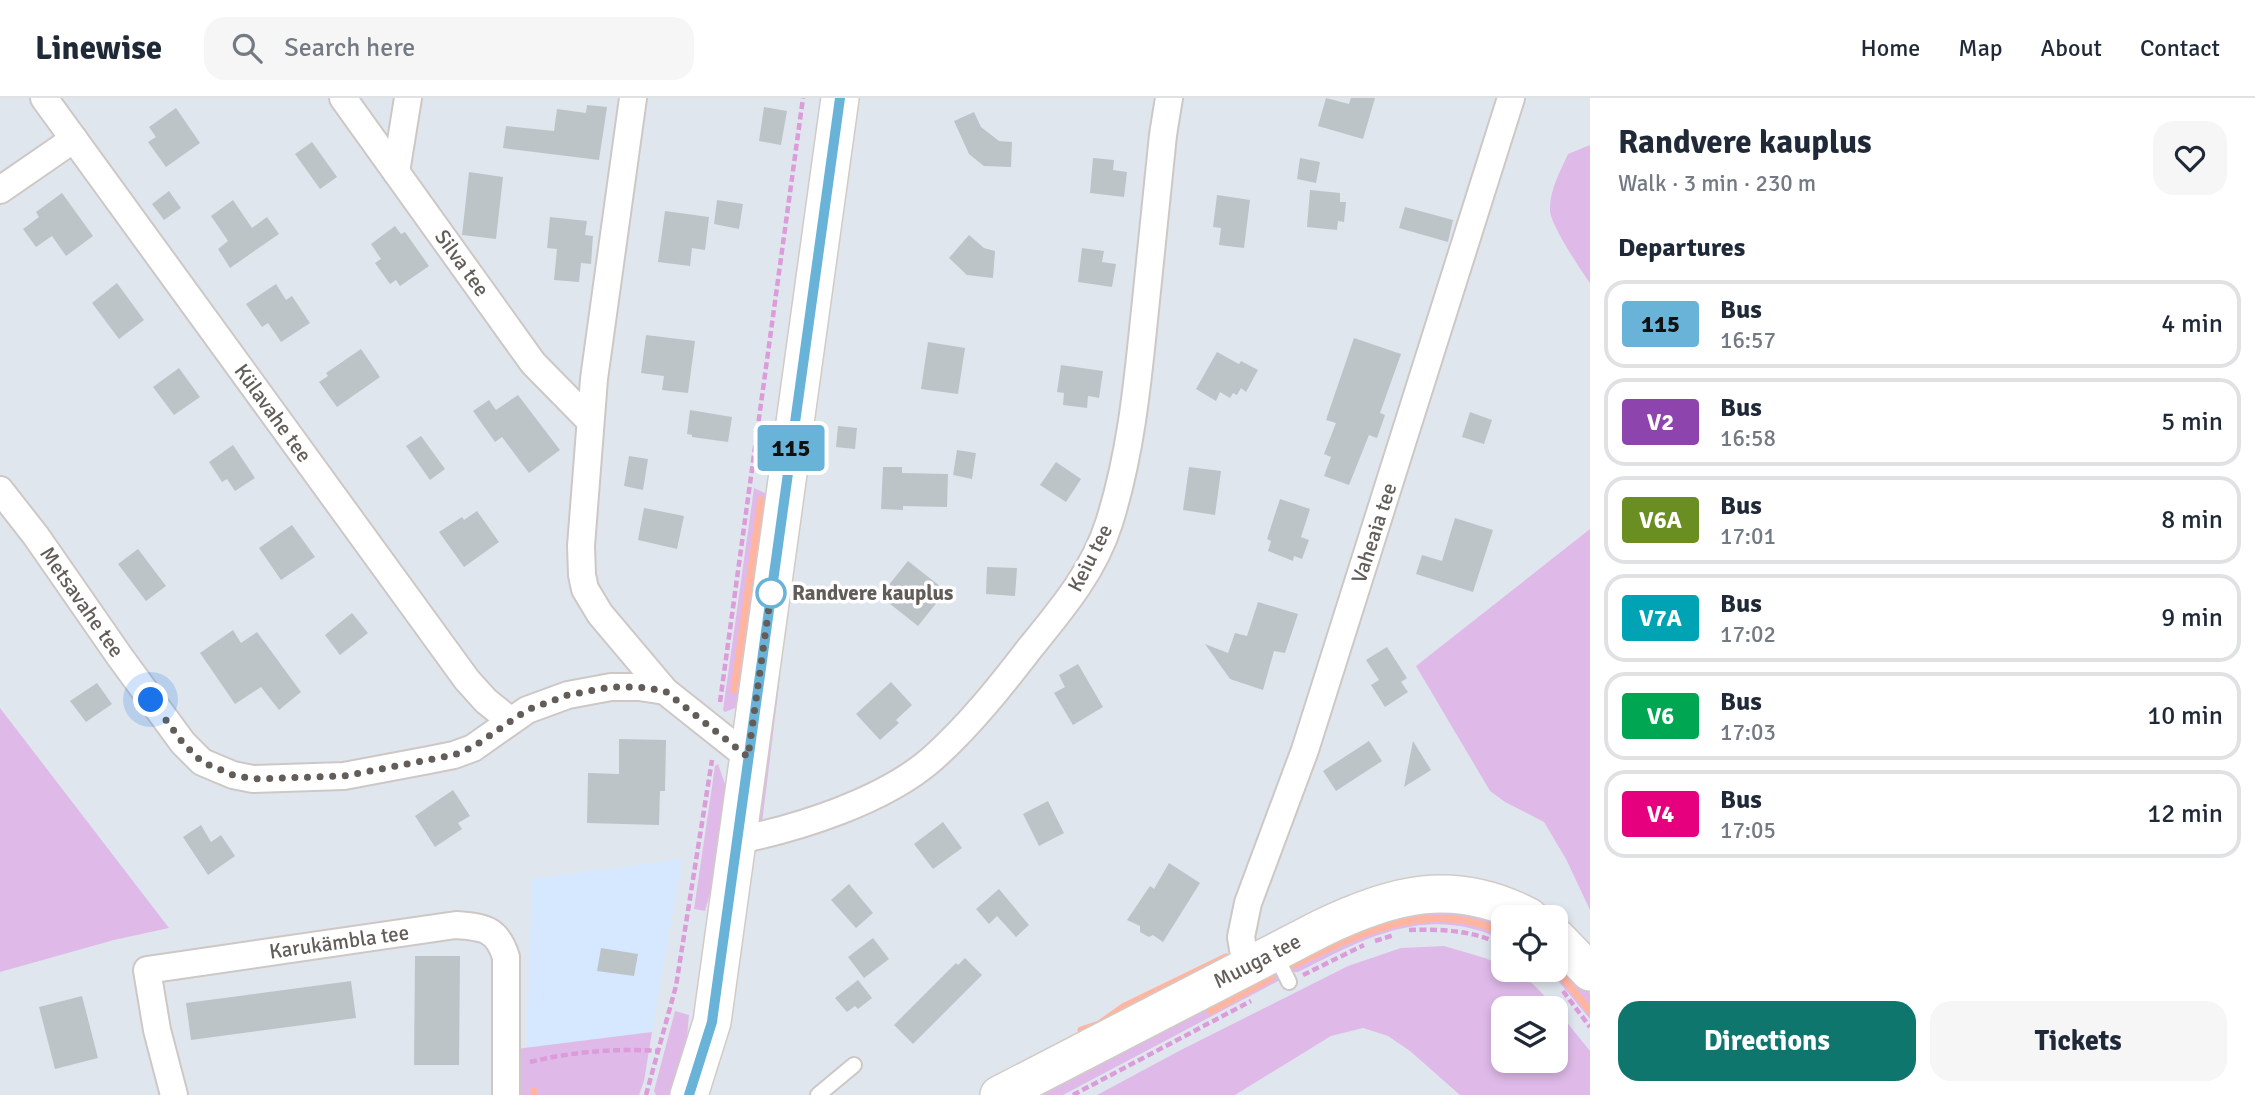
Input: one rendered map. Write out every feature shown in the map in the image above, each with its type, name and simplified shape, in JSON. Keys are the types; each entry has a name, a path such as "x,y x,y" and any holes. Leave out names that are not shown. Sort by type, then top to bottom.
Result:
{"street":[{"name":"Külavahe tee","path":"44,98 467,680 510,721"},
{"name":"Silva tee","path":"343,98 533,363 590,421"},
{"path":"396,172 408,98"},
{"path":"633,98 594,379 581,546 582,575 585,589 600,614 665,691 748,757"},
{"path":"713,1095 712,1022 840,98"},
{"name":"Keiu tee","path":"738,839 826,816 867,799 904,779 931,760 974,716 1066,604 1084,577 1108,526 1125,466 1135,412 1169,98"},
{"name":"Vaheaia tee","path":"1270,967 1241,937 1248,903 1305,750 1511,98"},
{"path":"0,190 74,139"},
{"name":"Metsavahe tee","path":"0,490 36,536 183,743 202,762 233,775 253,779 344,776 454,755 473,747 527,710 588,690 639,687 665,691"},
{"name":"Muuga tee","path":"999,1095 1270,967 1352,914 1385,902 1416,895 1479,897 1507,905"},
{"name":"Karukämbla tee","path":"174,1095 147,970 456,925 477,927 491,932 502,942 506,957 506,1095"},
{"path":"689,1095 712,1022"}],"lane":[{"path":"818,1095 854,1065"}],"path":[{"path":"646,1095 676,986 716,731 803,98"},
{"path":"1575,980 1590,1027"},
{"path":"505,1068 562,1054 635,1049 658,1051"}],"shaded area":[{"path":"1590,145 1590,283 1561,237 1552,218 1550,204 1553,189 1568,154"},
{"path":"754,488 765,493 767,498 739,702 735,708 725,712 723,710"},
{"path":"1590,529 1590,910 1566,859 1544,822 1490,791 1416,666"},
{"path":"779,677 762,823 757,813 767,720"},
{"path":"0,708 169,928 114,940 0,972"},
{"path":"718,764 727,790 717,869 705,911 694,909 715,766"},
{"path":"682,859 652,1032 527,1049 532,879"},
{"path":"1440,908 1491,919 1491,935 1475,929 1448,925 1397,929 1348,947 1298,972 1290,972 1287,960 1342,931"},
{"path":"1444,946 1491,961 1491,982 1532,983 1544,996 1491,996 1491,1073 1568,1073 1568,1024 1590,1051 1590,1095 1460,1095 1410,1051 1388,1036 1363,1028 1331,1036 1235,1095 1097,1095 1348,966 1401,948"},
{"path":"1274,969 1280,980 1063,1095 1027,1095"},
{"path":"1568,969 1590,993 1590,1019 1559,982 1568,982"},
{"path":"675,1011 689,1015 686,1049 676,1095 656,1095 654,1091"},
{"path":"652,1032 639,1095 516,1095 516,1049"}],"building":[{"path":"1326,98 1349,104 1351,98 1375,98 1363,139 1318,126"},
{"path":"587,105 607,107 599,160 503,148 506,126 554,131 557,109 586,113"},
{"path":"764,107 787,111 781,145 759,141"},
{"path":"176,108 200,143 166,167 148,142 156,137 149,127"},
{"path":"974,112 981,127 999,141 1012,142 1011,167 984,166 969,154 954,121"},
{"path":"312,142 337,177 320,189 295,154"},
{"path":"1093,158 1114,160 1113,170 1127,172 1124,197 1090,193"},
{"path":"1300,158 1320,162 1316,183 1297,179"},
{"path":"469,172 503,177 496,239 462,235"},
{"path":"1310,190 1340,193 1340,202 1346,202 1344,222 1338,221 1337,230 1307,227"},
{"path":"169,191 181,208 164,220 152,204"},
{"path":"62,193 93,236 66,256 52,236 36,247 23,229 39,217 36,212"},
{"path":"1217,195 1250,200 1244,248 1219,245 1221,228 1213,227"},
{"path":"233,200 252,228 267,217 279,234 230,268 218,249 228,241 211,216"},
{"path":"717,200 743,204 739,229 714,224"},
{"path":"1405,207 1453,220 1448,242 1399,228"},
{"path":"665,211 709,217 705,250 692,248 690,266 658,262"},
{"path":"550,217 587,221 585,235 593,236 591,264 581,263 579,282 554,280 557,249 547,248"},
{"path":"395,226 401,234 405,232 429,266 400,286 396,280 390,284 375,263 381,259 371,244"},
{"path":"969,235 984,248 995,251 993,278 967,275 949,258"},
{"path":"1082,248 1104,251 1102,262 1116,264 1112,287 1078,282"},
{"path":"117,283 144,320 119,339 92,303"},
{"path":"276,284 286,300 292,296 310,323 281,342 268,323 262,327 246,304"},
{"path":"646,335 695,341 688,393 662,390 664,376 641,373"},
{"path":"1354,338 1401,354 1380,413 1385,415 1377,438 1369,435 1349,485 1324,476 1331,457 1324,454 1336,423 1326,420"},
{"path":"928,342 965,348 958,394 921,389"},
{"path":"361,349 380,377 337,407 319,382 328,376 326,373"},
{"path":"1217,352 1239,364 1241,361 1258,370 1246,392 1241,388 1237,395 1233,393 1230,398 1220,392 1216,401 1196,389"},
{"path":"1061,365 1103,371 1099,398 1088,396 1087,408 1063,405 1064,393 1057,392"},
{"path":"179,368 200,397 174,415 153,387"},
{"path":"518,395 560,450 529,473 502,437 495,442 473,411 489,400 496,410"},
{"path":"690,410 732,417 728,442 687,434"},
{"path":"1470,412 1492,420 1484,444 1462,437"},
{"path":"838,426 857,428 855,449 836,447"},
{"path":"421,436 445,469 430,480 406,446"},
{"path":"233,445 255,478 235,491 227,479 222,482 209,462"},
{"path":"957,450 976,453 972,479 953,475"},
{"path":"629,456 648,459 643,490 624,486"},
{"path":"1056,462 1081,479 1066,502 1040,485"},
{"path":"883,467 902,467 902,473 948,474 947,507 903,506 903,510 881,509"},
{"path":"1189,467 1221,471 1215,515 1183,510"},
{"path":"1280,499 1310,509 1301,537 1309,540 1302,559 1294,556 1293,561 1268,551 1271,541 1267,539"},
{"path":"644,508 684,516 677,549 638,540"},
{"path":"477,511 499,542 464,567 439,532"},
{"path":"1455,518 1493,530 1473,592 1416,574 1422,555 1442,561"},
{"path":"292,525 315,557 281,580 259,548"},
{"path":"138,549 166,586 146,601 118,564"},
{"path":"908,561 946,591 918,626 880,596"},
{"path":"987,567 1017,568 1015,596 986,594"},
{"path":"1258,602 1298,614 1285,653 1274,651 1263,690 1230,679 1205,644 1228,653 1235,633 1247,636"},
{"path":"352,613 368,633 340,655 325,635"},
{"path":"233,630 241,643 257,632 301,692 279,710 261,687 235,704 200,653"},
{"path":"1387,647 1407,678 1401,682 1408,692 1385,707 1371,685 1379,680 1366,660"},
{"path":"1078,664 1103,707 1073,725 1054,693 1065,687 1059,675"},
{"path":"891,682 912,705 896,720 899,723 880,740 856,714"},
{"path":"97,683 112,704 86,722 70,701"},
{"path":"619,739 666,740 665,791 660,791 659,825 587,823 588,773 619,774"},
{"path":"1369,741 1382,761 1336,791 1323,771"},
{"path":"1413,741 1431,770 1404,787"},
{"path":"453,790 470,816 458,823 462,829 435,847 415,816"},
{"path":"1048,801 1064,833 1039,846 1023,814"},
{"path":"943,822 962,848 933,869 914,844"},
{"path":"201,825 211,842 221,835 235,856 208,875 183,837"},
{"path":"1169,863 1200,883 1163,942 1153,935 1149,937 1140,932 1140,926 1127,920 1150,886 1154,889"},
{"path":"849,884 873,913 856,928 831,900"},
{"path":"999,889 1029,925 1016,937 997,916 989,924 976,909"},
{"path":"873,938 889,959 864,978 848,957"},
{"path":"601,948 638,954 634,976 597,971"},
{"path":"415,956 460,956 459,1065 414,1065"},
{"path":"965,958 982,975 913,1044 894,1025 956,963 958,965"},
{"path":"858,980 872,998 858,1009 855,1006 847,1012 835,998"},
{"path":"351,981 356,1018 191,1040 186,1003"},
{"path":"82,996 98,1058 55,1069 39,1007"}],"waterway":[{"path":"734,690 761,500"},
{"path":"1294,965 1370,932 1423,919 1450,919 1491,929"},
{"path":"1081,1030 1099,1024 1123,1007 1226,957"},
{"path":"1211,1011 1271,978"},
{"path":"1567,982 1590,1011"}],"bus line":[{"name":"115","path":"689,1095 712,1022 840,98"}],"place":[{"name":"Randvere kauplus","path":"771,593"}],"route":[{"path":"151,700 183,743 202,762 233,775 253,779 344,776 454,755 473,747 527,710 568,695 611,687 665,691 748,757 771,593"}]}
